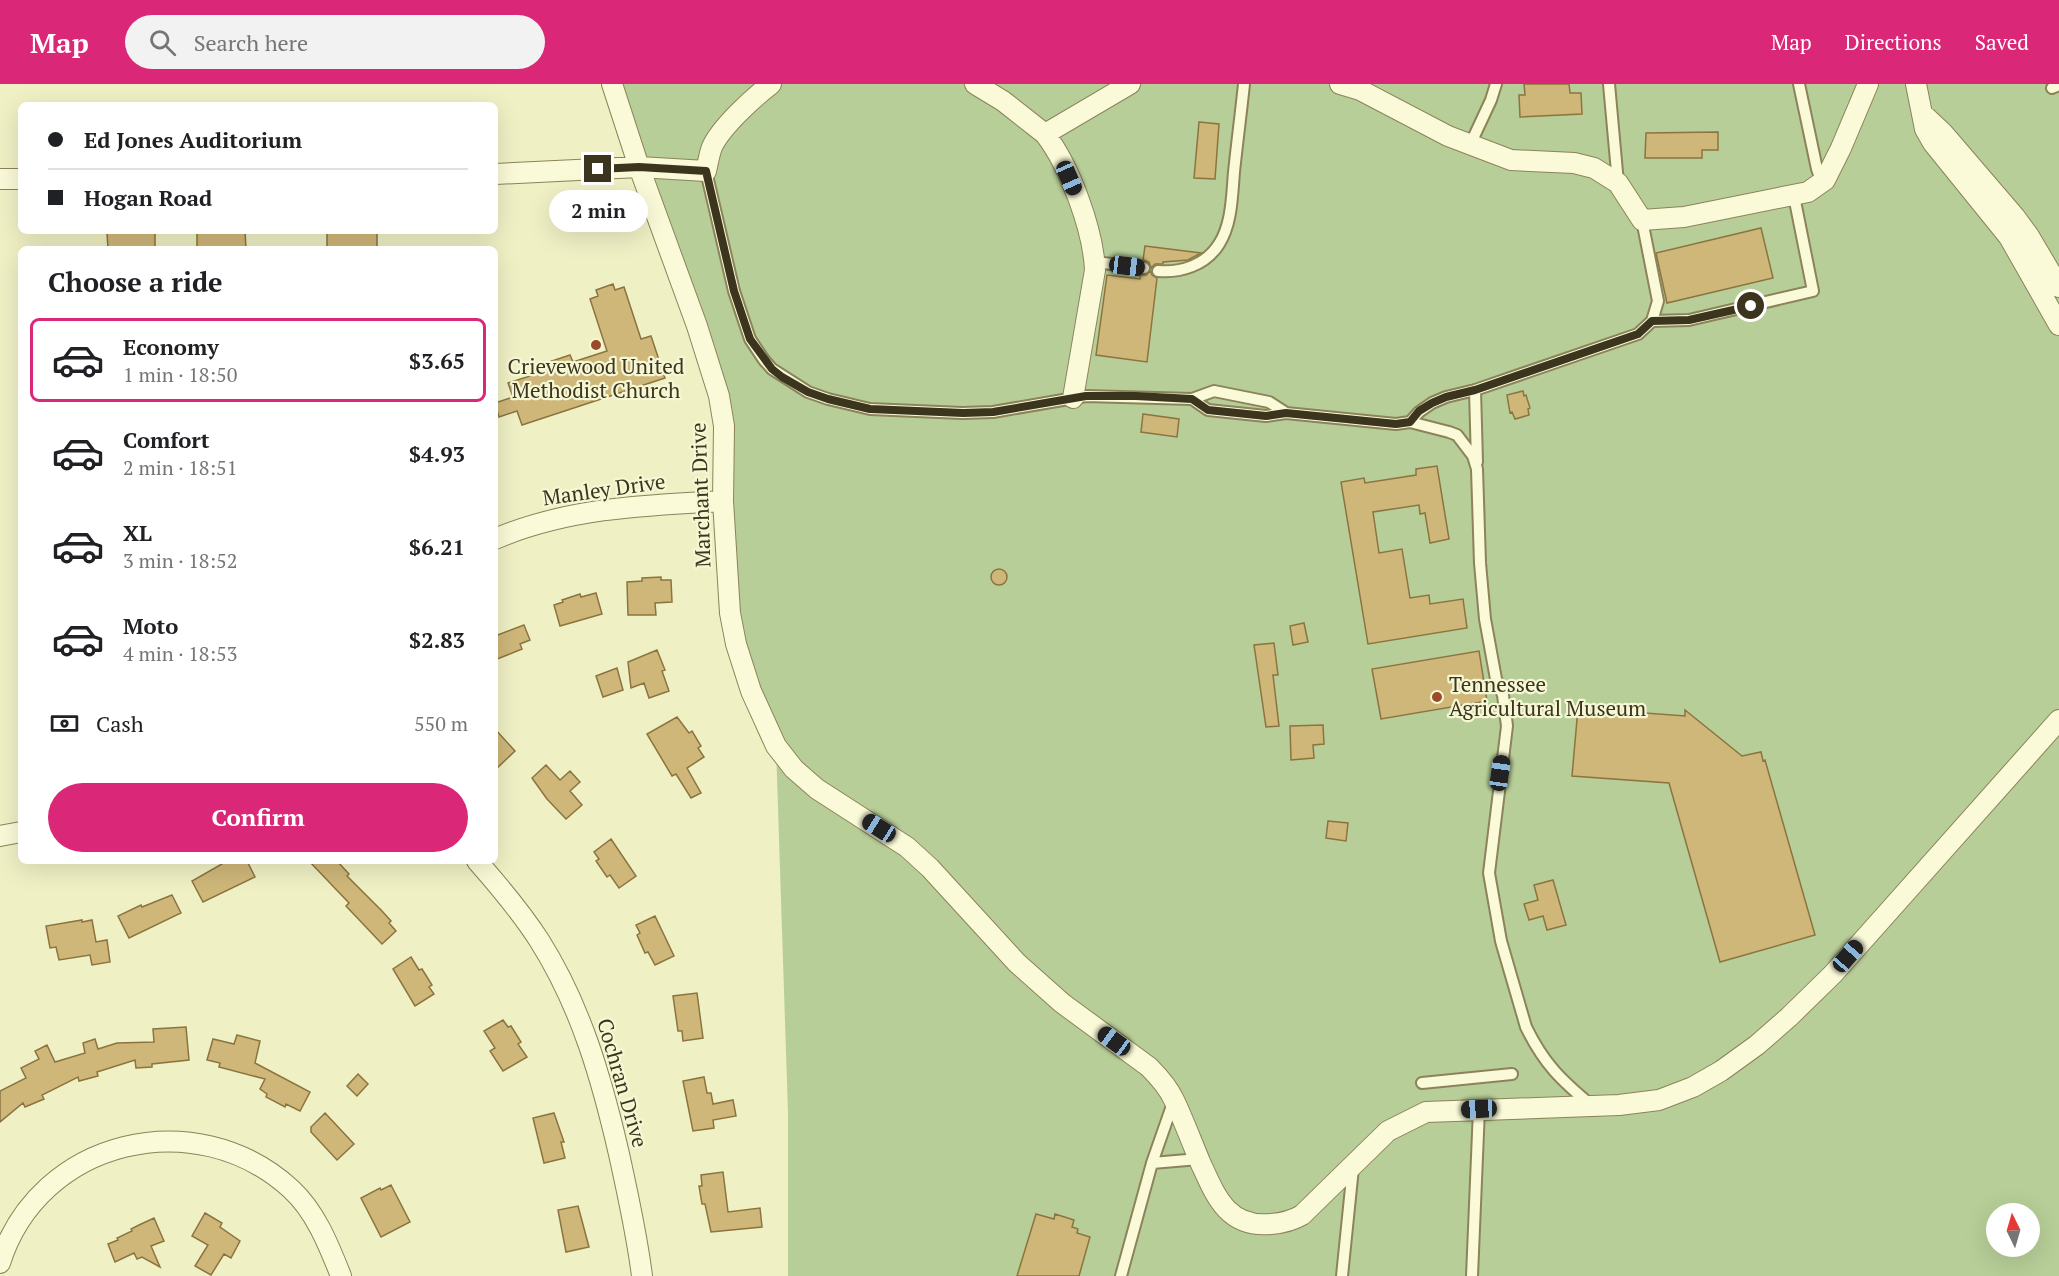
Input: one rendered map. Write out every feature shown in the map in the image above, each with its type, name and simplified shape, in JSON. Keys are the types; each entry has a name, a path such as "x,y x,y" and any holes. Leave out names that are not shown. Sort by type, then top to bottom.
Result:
{"street":[{"name":"Marchant Drive","path":"612,84 720,396 724,426 723,501 730,613 736,644 757,706 776,746 794,769 813,785 907,847 930,868 979,923 1035,979 1062,1003 1149,1067 1160,1078 1174,1100 1221,1204 1239,1219 1258,1225 1284,1223 1302,1215 1388,1131 1409,1118 1426,1112 1592,1106 1659,1100 1693,1087 1721,1071 1757,1045 1833,974 2059,720"},
{"path":"498,174 639,167 706,171 718,136 751,100 771,84"},
{"path":"975,84 1003,101 1045,134 1054,147 1080,201 1095,262 1074,398"},
{"path":"1045,134 1130,84"},
{"path":"1340,84 1360,87 1448,136 1470,145 1520,161 1574,163 1594,168 1618,183 1642,220 1684,217 1808,192 1822,183 1841,148 1868,84"},
{"path":"1916,84 1925,129 1933,143 2029,236 2059,287"},
{"path":"0,179 18,179"},
{"path":"1992,202 2009,237 2059,325"},
{"name":"Manley Drive","path":"498,539 546,522 589,513 647,505 723,501"},
{"path":"0,836 18,833"},
{"name":"Cochran Drive","path":"480,864 506,894 540,941 557,971 584,1032 595,1061 609,1112 630,1207 642,1276"},
{"path":"0,1263 6,1245 23,1215 41,1193 61,1176 94,1157 119,1147 145,1142 172,1141 198,1144 224,1151 256,1165 281,1180 293,1191 314,1219 341,1276"}],"lane":[{"path":"1158,271 1175,272 1199,263 1219,244 1230,212 1244,84"},
{"path":"1470,145 1496,84"},
{"path":"1609,84 1618,183"},
{"path":"1799,84 1822,183"},
{"path":"706,171 734,291 750,339 764,360 782,377 818,396 870,409 963,413 993,412 1074,398 1128,396 1192,399 1214,391 1269,402 1286,413"},
{"path":"1652,321 1689,320 1813,291 1794,196"},
{"path":"1410,422 1419,411 1432,403 1638,334 1652,321 1658,301 1642,220"},
{"path":"1095,262 1144,268"},
{"path":"1475,390 1480,563 1485,619 1496,679 1503,695 1507,726 1489,867 1501,941 1526,1027 1532,1040 1554,1072 1592,1106"},
{"path":"1192,399 1208,410 1266,416 1286,413 1396,424 1410,422 1457,435 1466,444 1477,469"},
{"path":"1422,1083 1512,1074"},
{"path":"1121,1276 1152,1162 1174,1100"},
{"path":"1472,1276 1479,1109"},
{"path":"1152,1162 1199,1159"},
{"path":"1342,1276 1354,1164"}],"green space":[{"path":"612,84 2059,84 2059,1276 788,1276 788,1113 776,746 736,644 724,426"}],"building":[{"path":"1524,84 1569,84 1570,93 1581,93 1582,114 1520,117 1519,95 1525,95"},
{"path":"1199,122 1219,124 1215,179 1194,178"},
{"path":"1718,132 1718,150 1702,150 1702,158 1645,158 1646,133"},
{"path":"1761,228 1773,278 1667,303 1656,253"},
{"path":"107,234 155,234 155,246 108,246"},
{"path":"197,234 245,234 246,246 197,246"},
{"path":"327,234 377,234 377,246 327,246"},
{"path":"1145,246 1201,253 1188,260 1163,262 1151,268 1149,262 1143,260"},
{"path":"1151,271 1152,275 1157,278 1147,362 1096,355 1107,275 1140,279 1140,275 1146,275"},
{"path":"613,284 615,290 624,287 641,339 651,336 665,378 522,425 517,411 499,417 498,402 513,397 508,383 536,374 534,367 570,355 573,362 607,351 590,299 598,296 596,290"},
{"path":"1523,391 1530,408 1528,409 1529,415 1515,419 1512,412 1510,413 1507,395"},
{"path":"1143,414 1179,419 1177,437 1141,432"},
{"path":"1437,466 1449,539 1430,543 1425,513 1420,514 1419,505 1373,512 1379,553 1402,549 1410,598 1429,595 1430,604 1463,599 1467,628 1368,644 1341,482 1364,478 1365,483 1416,475 1416,469"},
{"path":"996,569 1002,569 1007,577 1005,583 996,585 991,580 991,574"},
{"path":"661,577 661,580 671,580 672,602 655,603 656,615 628,615 627,582"},
{"path":"596,593 602,614 560,626 554,605 580,594 581,597"},
{"path":"1304,623 1308,642 1293,645 1290,626"},
{"path":"524,625 530,640 520,644 522,649 498,659 498,635"},
{"path":"1274,643 1278,675 1273,675 1279,726 1266,727 1254,645"},
{"path":"657,650 665,670 662,671 669,691 649,698 644,683 631,688 628,662"},
{"path":"1479,651 1487,701 1381,719 1372,669"},
{"path":"617,668 623,690 603,697 596,676"},
{"path":"1578,708 1685,716 1685,710 1742,756 1761,752 1815,935 1720,962 1669,783 1572,776"},
{"path":"677,717 689,733 692,731 701,746 698,748 704,757 687,768 701,793 691,798 676,774 672,776 647,734"},
{"path":"1323,725 1324,744 1313,745 1314,758 1291,760 1290,726"},
{"path":"498,732 515,751 498,767"},
{"path":"546,765 560,780 570,771 580,782 570,791 582,805 566,819 547,799 532,778"},
{"path":"1328,821 1348,823 1346,841 1326,838"},
{"path":"611,839 636,876 619,888 610,875 607,877 596,861 599,859 594,852"},
{"path":"222,864 248,864 255,877 203,902 192,881"},
{"path":"312,864 340,864 349,874 347,876 391,921 389,923 396,931 382,944 346,906 349,903"},
{"path":"1553,880 1566,925 1547,930 1543,916 1529,920 1524,904 1538,900 1534,885"},
{"path":"172,895 181,913 129,938 118,916 141,905 142,907"},
{"path":"655,916 674,956 655,965 648,952 645,953 637,935 640,933 636,925"},
{"path":"82,920 82,922 92,920 96,942 107,940 110,962 92,965 90,955 59,960 56,947 50,948 46,926"},
{"path":"411,957 432,985 429,987 434,994 415,1006 393,969"},
{"path":"697,993 703,1038 683,1041 682,1031 678,1031 673,996"},
{"path":"503,1020 508,1027 511,1026 521,1042 518,1044 527,1057 503,1071 490,1051 495,1048 484,1031"},
{"path":"186,1027 189,1060 136,1068 135,1060 97,1072 98,1076 79,1081 78,1077 42,1095 44,1099 25,1107 23,1103 0,1122 0,1091 26,1078 21,1068 39,1059 35,1051 47,1045 55,1062 85,1053 83,1043 95,1039 98,1049 117,1043 154,1042 153,1029"},
{"path":"237,1035 260,1041 255,1063 310,1092 300,1111 286,1104 285,1107 266,1097 267,1094 260,1089 265,1079 219,1067 220,1063 207,1060 213,1039 234,1044"},
{"path":"358,1074 368,1084 357,1096 347,1086"},
{"path":"704,1077 707,1093 711,1093 713,1104 733,1100 736,1116 713,1120 714,1128 693,1131 683,1081"},
{"path":"325,1113 354,1144 337,1160 311,1132 311,1127"},
{"path":"554,1113 564,1142 561,1142 565,1158 544,1163 533,1118"},
{"path":"723,1172 728,1212 760,1208 762,1227 711,1232 705,1204 702,1204 699,1186 702,1186 701,1175"},
{"path":"391,1185 410,1222 381,1237 361,1198"},
{"path":"578,1206 589,1247 566,1252 558,1210"},
{"path":"205,1213 222,1223 220,1227 240,1241 231,1258 224,1254 211,1275 195,1266 208,1245 192,1236"},
{"path":"1036,1214 1054,1219 1055,1214 1074,1220 1072,1227 1078,1229 1077,1233 1090,1237 1079,1276 1017,1276"},
{"path":"154,1218 164,1241 151,1246 160,1267 142,1257 137,1259 134,1253 115,1262 108,1244"}],"place":[{"name":"Crievewood United Methodist Church","path":"596,345"},
{"name":"Tennessee Agricultural Museum","path":"1437,697"}],"route":[{"path":"598,169 639,167 706,171 734,291 755,348 772,369 808,392 870,409 993,412 1086,396 1136,396 1192,399 1208,410 1266,416 1286,413 1396,424 1410,422 1419,411 1446,397 1475,390 1638,334 1652,321 1689,320 1751,306"}]}
